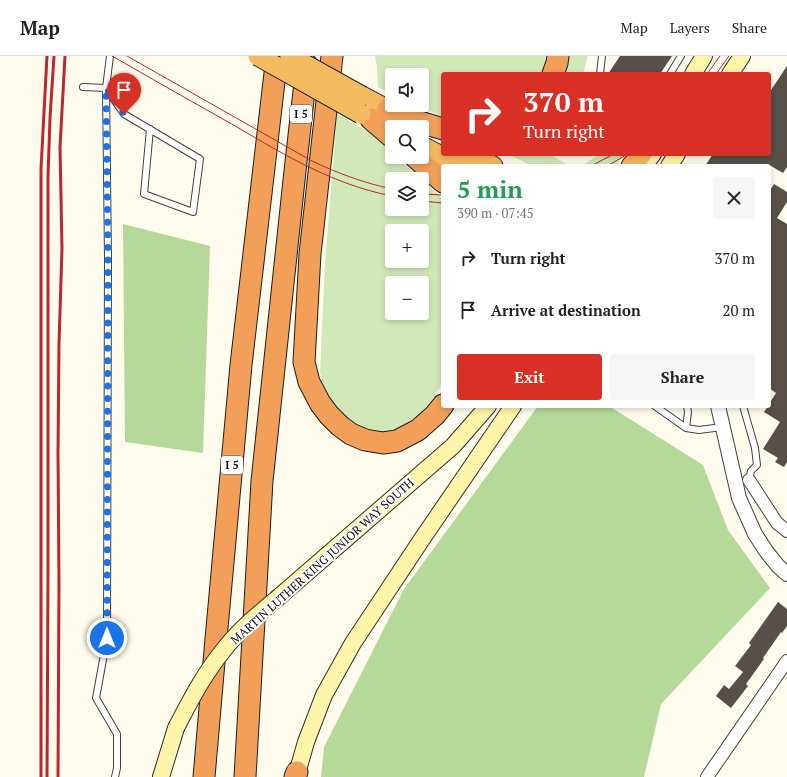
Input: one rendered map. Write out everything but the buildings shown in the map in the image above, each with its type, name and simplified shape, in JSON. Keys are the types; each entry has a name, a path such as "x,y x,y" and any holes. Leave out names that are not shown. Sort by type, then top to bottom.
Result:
{"highway":[{"path":"258,56 371,109 402,120"},
{"name":"I 5","path":"204,777 216,631 241,373 277,56"},
{"path":"290,56 371,109 385,123"},
{"name":"I 5","path":"245,777 262,481 308,56"},
{"path":"332,56 310,254 304,362 305,397 309,408 320,422 332,433 344,442 359,449 374,453 405,451 417,446 426,440 443,424 457,408"},
{"path":"324,128 337,56"},
{"path":"554,72 558,56"},
{"path":"371,109 410,118 441,128"},
{"path":"371,109 385,128"},
{"path":"429,131 441,138"},
{"path":"429,150 441,156"},
{"path":"442,156 457,164"},
{"path":"474,156 489,164"},
{"path":"633,164 640,156"},
{"path":"423,164 441,180"},
{"path":"262,481 294,338 310,254"},
{"path":"304,362 309,382 320,403 340,426 351,434 365,440 383,443 397,441 418,430 441,406"},
{"path":"254,777 255,590"}],"main road":[{"path":"694,72 704,56"},
{"path":"731,72 742,56"},
{"name":"MARTIN LUTHER KING JUNIOR WAY SOUTH","path":"161,777 176,728 191,698 207,672 227,646 249,623 453,446 486,408"},
{"path":"296,775 306,742 324,696 353,643 512,408"}],"street":[{"path":"718,408 739,498 755,534 766,551 778,566 787,574"},
{"path":"749,480 778,523 787,530"},
{"path":"707,777 787,661"}],"lane":[{"path":"110,56 106,88 108,258 107,638 96,698 117,734 118,768 115,777"},
{"path":"600,72 602,56"},
{"path":"671,72 681,56"},
{"path":"83,87 106,88"},
{"path":"106,88 124,114 150,129 200,159 193,212 144,194 150,129"},
{"path":"658,408 686,428 699,430 722,427"},
{"path":"686,428 688,412 687,408"},
{"path":"744,408 755,448 757,464 751,471 749,480"}],"green space":[{"path":"375,56 550,56 546,72 441,72 441,116 429,111 429,68 385,68 385,90 378,87"},
{"path":"564,56 588,56 584,72 560,72"},
{"path":"337,114 368,131 385,147 385,164 404,164 413,172 385,172 385,216 429,216 429,186 441,197 441,386 423,412 401,428 383,433 358,427 328,403 320,372 325,263"},
{"path":"512,156 552,156 566,164 528,164"},
{"path":"597,156 622,156 618,164 584,164"},
{"path":"123,224 210,246 203,453 125,442"},
{"path":"537,408 612,408 703,465 728,530 770,588 661,704 644,777 321,777 324,747 404,589"}],"tram line":[{"path":"112,56 293,159 351,185 385,194"},
{"path":"127,56 312,161 331,170 385,187"},
{"path":"708,72 720,56"},
{"path":"717,72 729,56"},
{"path":"595,164 610,156"},
{"path":"610,164 624,156"},
{"path":"429,194 441,195"},
{"path":"429,202 441,203"}],"railway":[{"path":"41,777 41,169 47,56"},
{"path":"47,777 48,176 54,56"},
{"path":"58,777 58,452 62,248 60,147 65,56"}],"route":[{"path":"107,638 108,258 106,88 124,114"}]}
